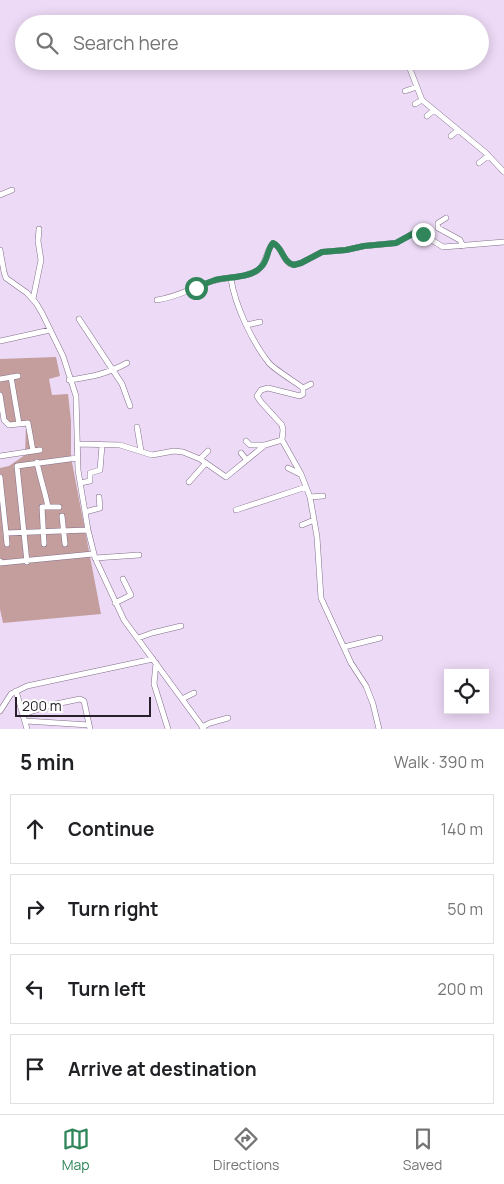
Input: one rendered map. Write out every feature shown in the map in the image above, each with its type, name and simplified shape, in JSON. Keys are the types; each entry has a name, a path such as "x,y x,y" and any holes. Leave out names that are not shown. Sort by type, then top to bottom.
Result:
{"street":[{"path":"410,70 422,100 504,172"},
{"path":"405,91 417,87"},
{"path":"415,104 422,100"},
{"path":"427,116 434,110"},
{"path":"451,136 458,130"},
{"path":"479,162 488,156"},
{"path":"0,195 12,190"},
{"path":"446,218 438,222 438,228 460,240 463,246"},
{"path":"33,299 41,260 38,229"},
{"path":"157,300 173,297 213,281 231,279 260,268 273,243 277,244 287,262 294,265 322,252 396,243 418,231 442,247 504,242"},
{"path":"0,250 6,278 33,299 62,356 76,396 77,458 88,530 94,556 115,603 124,620 203,728 210,723 228,718"},
{"path":"231,279 235,296 247,325 270,364 303,388 304,394 300,396 268,388 258,393 258,399 282,425 282,440 301,474 310,497 321,598 344,647 366,686 373,704 378,729"},
{"path":"79,319 122,384 130,406"},
{"path":"247,325 260,322"},
{"path":"0,341 50,330"},
{"path":"69,380 98,376 113,371 127,363"},
{"path":"0,380 18,376"},
{"path":"11,377 19,424"},
{"path":"303,388 310,384"},
{"path":"0,395 4,420 10,425 28,423 32,451 40,482 44,487 48,507"},
{"path":"137,427 141,451"},
{"path":"246,441 250,445 265,445 282,440"},
{"path":"77,444 120,445 152,455 174,451 183,452 200,459 226,477 265,445"},
{"path":"80,482 90,481 90,473 100,470 102,444"},
{"path":"0,456 40,450"},
{"path":"200,459 208,451"},
{"path":"241,452 246,459"},
{"path":"27,562 18,466 77,458"},
{"path":"189,482 206,463"},
{"path":"288,468 301,474"},
{"path":"0,477 7,544"},
{"path":"236,510 306,487"},
{"path":"310,497 323,496"},
{"path":"85,512 100,508 99,497"},
{"path":"44,544 42,507 59,507"},
{"path":"62,516 64,544"},
{"path":"302,525 314,520"},
{"path":"6,533 88,530"},
{"path":"0,562 27,562 139,554"},
{"path":"115,603 131,595 123,579"},
{"path":"138,638 181,626"},
{"path":"344,647 380,638"},
{"path":"0,711 5,701 16,690 42,682 154,660"},
{"path":"154,660 154,684 168,729"},
{"path":"16,690 27,729"},
{"path":"182,699 194,693"},
{"path":"0,697 5,701"},
{"path":"24,714 51,705 80,699 84,701 89,727 26,721"}],"shaded area":[{"path":"56,357 60,376 49,379 52,395 68,394 71,421 71,457 101,614 3,623 0,609 0,468 9,466 25,455 26,424 5,424 0,394 0,359"}],"route":[{"path":"196,288 213,281 231,279 255,272 264,262 273,243 277,244 287,262 298,265 322,252 396,243 414,232 418,231 423,234"}]}
